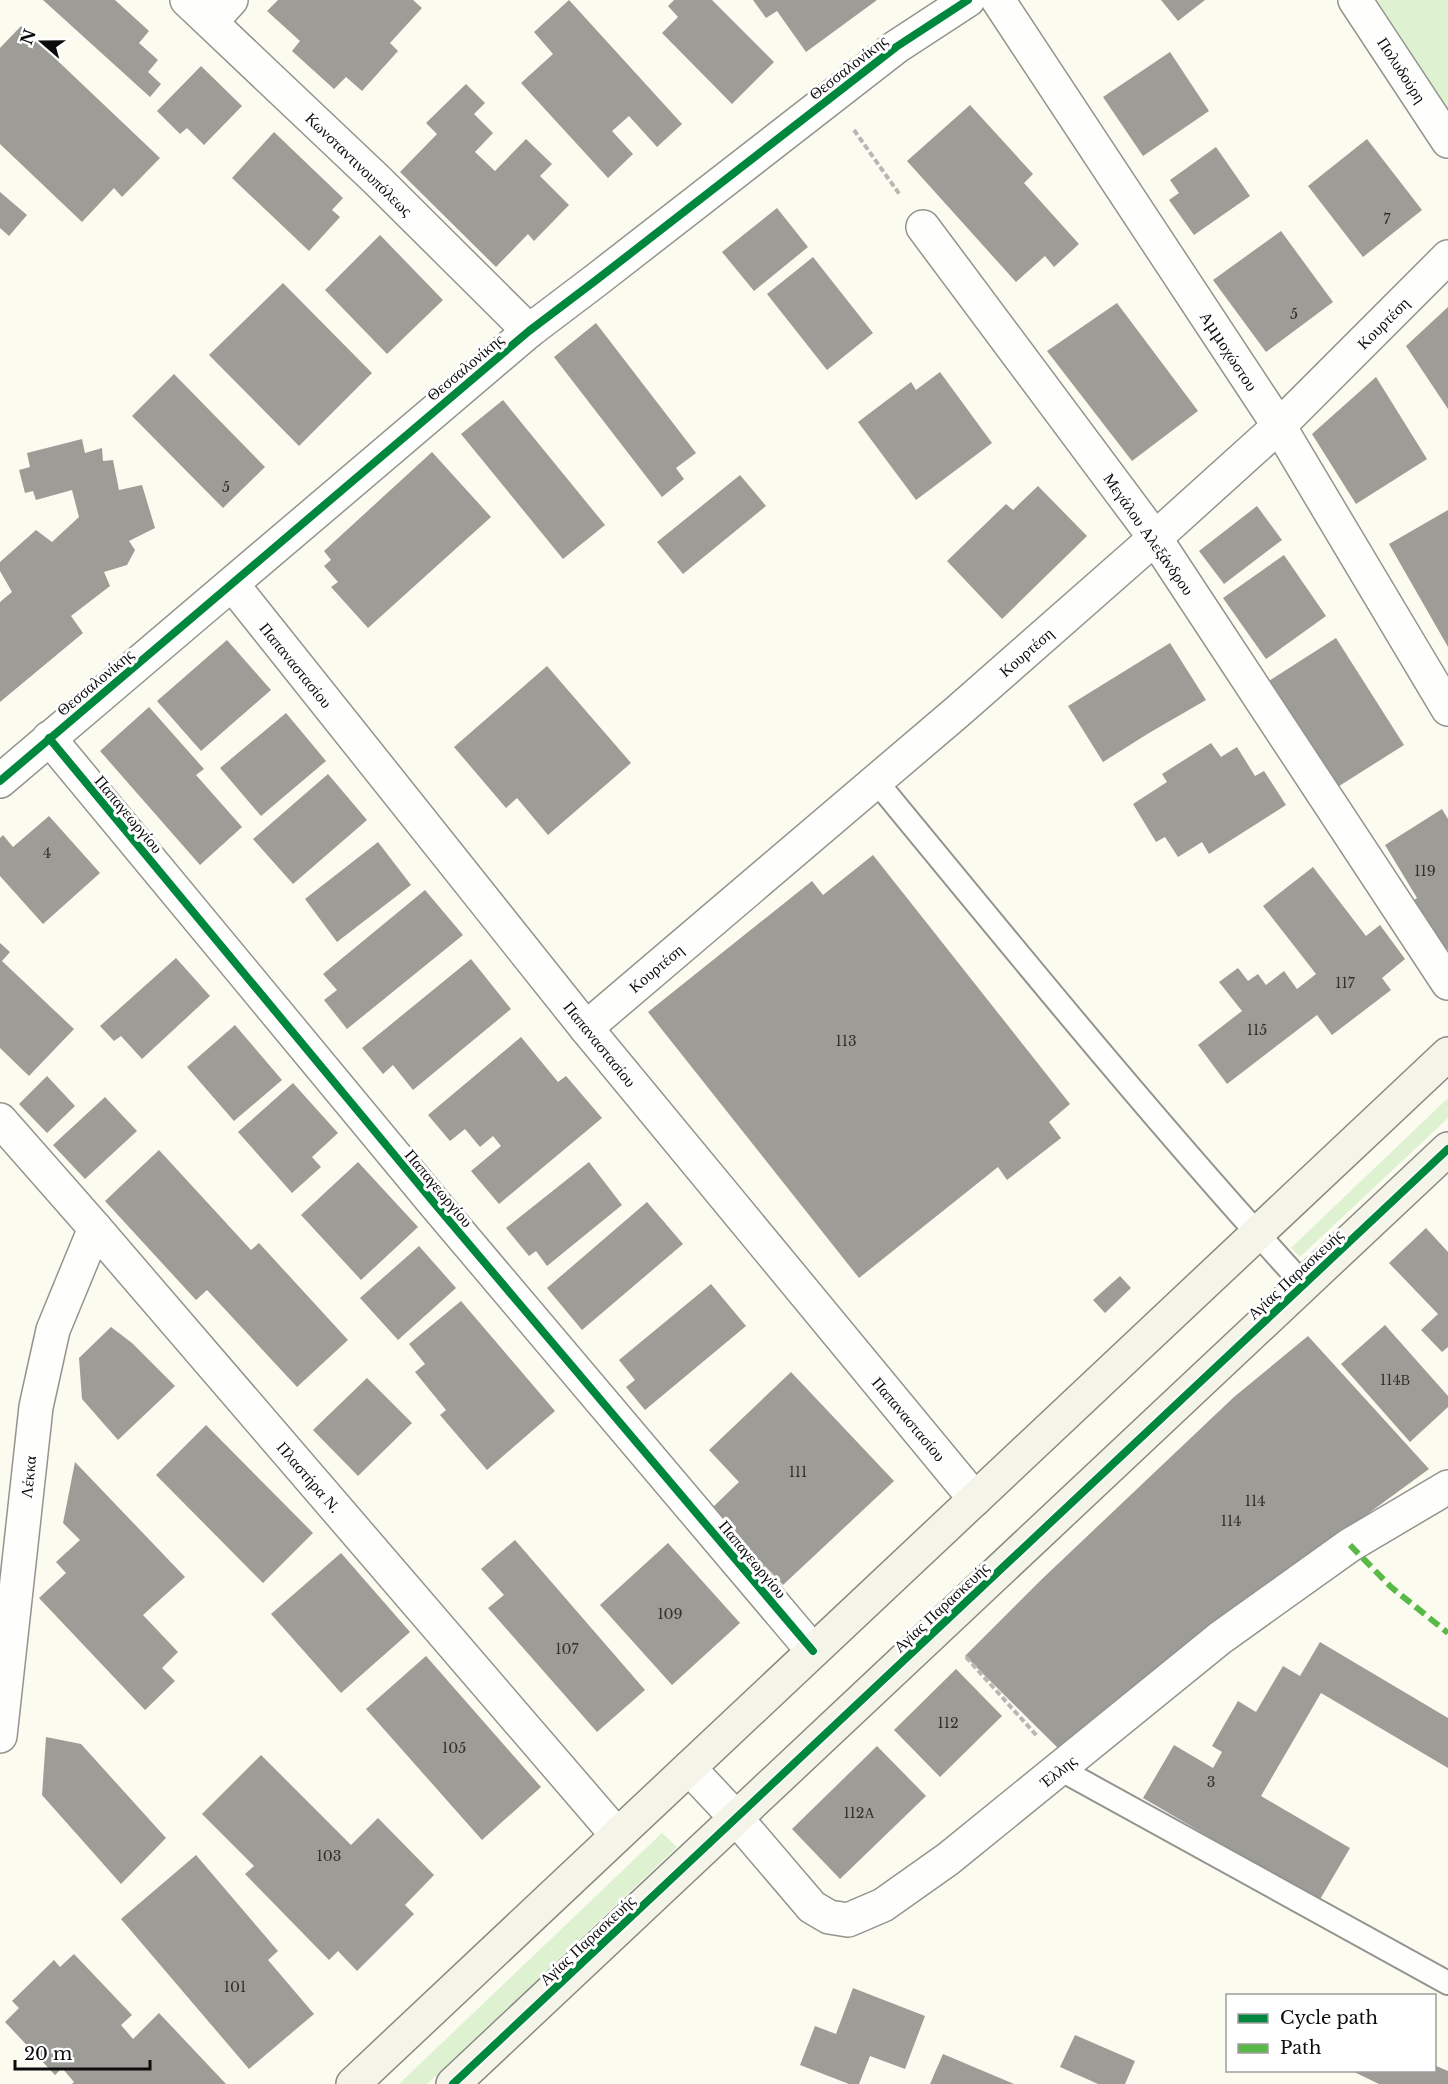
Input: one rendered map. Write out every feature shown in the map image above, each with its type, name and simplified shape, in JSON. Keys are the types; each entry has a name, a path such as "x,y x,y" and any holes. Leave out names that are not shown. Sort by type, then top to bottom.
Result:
{"main road":[{"path":"353,2084 1448,1054"},
{"name":"Αγίας Παρασκευής","path":"453,2084 1448,1149"}],"street":[{"name":"Θεσσαλονίκης","path":"0,781 528,331 896,47 968,0"},
{"name":"Αμμοχώστου","path":"998,0 1279,426 1448,709"},
{"name":"Πολυδούρη","path":"1355,0 1448,141"},
{"name":"Κωνσταντινουπόλεως","path":"210,7 377,180 528,331"},
{"name":"Μεγάλου Αλεξάνδρου","path":"923,227 1155,537 1448,983"},
{"name":"Κουρτέση","path":"586,1028 957,713 1155,537 1279,426 1448,257"},
{"name":"Παπαναστασίου","path":"232,584 586,1028 975,1499"},
{"name":"Παπαγεωργίου","path":"49,738 442,1213 813,1651"},
{"name":"Πλαστήρα Ν.","path":"0,1120 95,1227 617,1835"},
{"name":"Λέκκα","path":"0,1736 36,1407 53,1330 95,1227"},
{"name":"Έλλης","path":"688,1768 736,1818 812,1907 829,1917 848,1920 883,1905 948,1859 1220,1638 1350,1545 1448,1486"}],"lane":[{"path":"876,781 1134,1094 1304,1285"},
{"path":"1060,1769 1448,1983"}],"path":[{"path":"831,98 923,227"},
{"path":"939,1628 1050,1749 1060,1769"}],"green space":[{"path":"1377,0 1448,0 1448,109"},
{"path":"1448,1098 1448,1118 1300,1257 1291,1248"},
{"path":"662,1833 677,1847 427,2084 399,2084"}],"building":[{"path":"43,0 115,0 149,31 139,43 158,60 148,72 161,84 150,97"},
{"path":"278,0 413,0 422,8 390,43 398,51 362,91 346,77 334,89 292,51 300,41 267,11"},
{"path":"569,0 682,124 657,147 629,116 612,131 633,154 608,178 521,83 553,54 534,32"},
{"path":"674,0 712,0 774,62 732,104 662,33 678,17 668,6"},
{"path":"753,0 877,0 806,52 777,11 766,18"},
{"path":"1161,0 1205,0 1178,21"},
{"path":"21,26 160,158 122,197 114,188 82,222 0,144 0,48"},
{"path":"1170,52 1209,111 1143,156 1103,97"},
{"path":"201,66 242,106 204,145 187,128 180,134 157,111"},
{"path":"466,84 485,103 474,114 493,133 475,152 495,171 526,139 552,164 540,176 569,205 534,241 528,234 496,267 400,172 437,134 426,123"},
{"path":"970,105 1033,174 1024,183 1079,244 1054,267 1045,256 1016,282 907,161"},
{"path":"274,132 343,198 332,210 340,217 309,251 232,178"},
{"path":"1367,139 1422,210 1363,257 1308,186"},
{"path":"1216,147 1250,196 1194,235 1169,200 1179,193 1170,180"},
{"path":"0,192 27,215 9,236 0,228"},
{"path":"777,208 808,247 754,291 722,252"},
{"path":"1281,231 1333,302 1266,352 1213,280"},
{"path":"380,235 443,300 387,354 325,290"},
{"path":"813,257 873,333 827,370 767,294"},
{"path":"283,283 372,373 299,446 209,355"},
{"path":"1117,303 1198,411 1132,461 1047,351"},
{"path":"1448,307 1448,409 1406,346"},
{"path":"596,323 696,453 676,468 684,479 662,497 554,357"},
{"path":"940,372 992,443 916,500 858,422 911,382 916,390"},
{"path":"174,374 265,467 223,508 132,416"},
{"path":"1376,377 1427,459 1356,504 1312,434"},
{"path":"503,400 605,525 563,559 461,434"},
{"path":"82,439 85,453 102,448 103,461 113,460 119,490 142,485 155,528 129,541 135,550 127,565 104,572 110,586 71,616 83,633 0,702 0,602 12,592 0,571 0,562 36,530 52,542 79,517 72,490 36,500 33,491 25,493 19,470 30,467 27,453"},
{"path":"432,452 491,517 368,628 331,587 338,582 324,566 331,560 324,551"},
{"path":"740,475 766,506 683,574 657,542"},
{"path":"1038,486 1087,536 1002,619 947,561 1006,504 1013,510"},
{"path":"1257,506 1282,540 1224,584 1199,551"},
{"path":"1448,510 1448,647 1389,544"},
{"path":"1284,555 1326,616 1266,659 1223,598"},
{"path":"1336,638 1404,745 1336,788 1269,681"},
{"path":"227,640 271,690 201,751 157,701"},
{"path":"1170,643 1206,700 1103,762 1068,706"},
{"path":"547,666 631,763 548,835 517,798 506,808 454,747"},
{"path":"149,707 204,769 196,775 242,827 200,865 100,751"},
{"path":"286,713 326,761 261,816 220,768"},
{"path":"1211,743 1221,757 1237,747 1255,776 1264,771 1286,805 1209,854 1202,842 1178,857 1165,837 1156,842 1133,804 1167,782 1162,774"},
{"path":"328,774 367,820 293,884 253,839"},
{"path":"1442,809 1448,819 1448,949 1445,951 1408,904 1417,898 1385,845"},
{"path":"49,816 100,873 43,924 0,876 0,838 3,835 13,847"},
{"path":"378,842 411,885 337,942 305,899"},
{"path":"873,855 1070,1104 1049,1122 1061,1138 1007,1180 998,1167 859,1278 648,1012 812,881 823,895"},
{"path":"1313,867 1366,936 1380,925 1405,959 1382,978 1391,990 1332,1035 1317,1015 1227,1084 1198,1045 1242,1011 1219,982 1238,968 1248,981 1258,974 1266,985 1284,971 1297,989 1316,974 1263,906"},
{"path":"425,890 463,935 347,1029 324,1000 337,990 323,974"},
{"path":"0,943 10,952 2,961 74,1029 29,1076 0,1048"},
{"path":"176,958 210,996 142,1059 121,1036 114,1041 100,1026"},
{"path":"471,959 511,1009 413,1090 393,1065 383,1074 362,1048"},
{"path":"235,1025 282,1080 234,1121 187,1067"},
{"path":"521,1037 558,1082 566,1076 602,1118 499,1204 471,1171 501,1146 493,1136 480,1147 465,1129 450,1141 428,1115"},
{"path":"47,1076 75,1106 47,1133 19,1104"},
{"path":"293,1083 338,1133 312,1157 321,1167 292,1193 238,1132"},
{"path":"105,1097 137,1131 85,1179 53,1145"},
{"path":"159,1150 251,1250 259,1243 348,1340 297,1387 207,1290 196,1300 105,1201"},
{"path":"358,1162 418,1227 361,1280 301,1215"},
{"path":"589,1162 622,1205 547,1266 536,1251 529,1256 506,1228"},
{"path":"647,1202 683,1244 582,1330 547,1288"},
{"path":"1426,1228 1448,1252 1448,1347 1442,1352 1421,1330 1438,1314 1389,1263"},
{"path":"419,1246 456,1288 398,1340 360,1298"},
{"path":"1120,1276 1131,1288 1105,1313 1093,1300"},
{"path":"711,1284 746,1326 645,1410 626,1387 635,1380 619,1360"},
{"path":"461,1301 555,1411 487,1470 440,1415 446,1410 415,1372 425,1364 409,1344"},
{"path":"1385,1325 1448,1396 1448,1407 1410,1442 1341,1364"},
{"path":"111,1327 132,1343 175,1386 118,1440 82,1399 79,1358"},
{"path":"1308,1336 1429,1469 1287,1573 1066,1756 965,1656 1041,1580 1234,1397"},
{"path":"791,1372 894,1481 783,1585 711,1509 739,1482 709,1450"},
{"path":"367,1378 412,1423 358,1476 313,1430"},
{"path":"206,1425 313,1533 263,1583 156,1475"},
{"path":"75,1462 185,1577 143,1615 178,1652 162,1668 175,1681 145,1710 39,1598 66,1573 56,1562 80,1540 63,1523"},
{"path":"515,1540 645,1690 597,1732 488,1608 504,1595 481,1569"},
{"path":"668,1543 740,1623 672,1685 600,1605"},
{"path":"341,1553 410,1632 341,1693 271,1614"},
{"path":"1320,1642 1448,1718 1448,1768 1321,1693 1261,1796 1350,1848 1319,1901 1143,1798 1174,1745 1213,1768 1222,1752 1212,1746 1238,1701 1256,1712 1283,1666 1300,1676"},
{"path":"426,1656 541,1787 482,1840 366,1709"},
{"path":"956,1669 1002,1716 940,1777 894,1730"},
{"path":"46,1737 81,1744 166,1838 121,1884 42,1795"},
{"path":"877,1746 926,1796 840,1879 792,1829"},
{"path":"261,1755 351,1845 378,1818 434,1875 405,1905 414,1914 357,1971 338,1951 329,1960 245,1874 254,1866 202,1814"},
{"path":"196,1855 278,1951 268,1960 314,2014 249,2069 121,1919"},
{"path":"74,1954 132,2015 121,2025 133,2039 159,2013 226,2084 72,2084 74,2082 62,2068 55,2075 5,2022 19,2008 12,2001 54,1960 60,1967"},
{"path":"853,1988 925,2016 905,2069 870,2056 859,2084 849,2084 800,2065 815,2026 836,2034"},
{"path":"1075,2035 1135,2061 1125,2084 1098,2084 1060,2067"},
{"path":"943,2054 1014,2084 930,2084"},
{"path":"1436,2066 1448,2071 1448,2084 1379,2084 1354,2072 1436,2072"}],"marked path":[{"path":"1350,1545 1391,1587 1448,1633"}],"cycle path":[{"path":"0,781 529,331 896,47 968,0"},
{"path":"49,738 435,1204 813,1651"},
{"path":"453,2084 1448,1149"}]}
